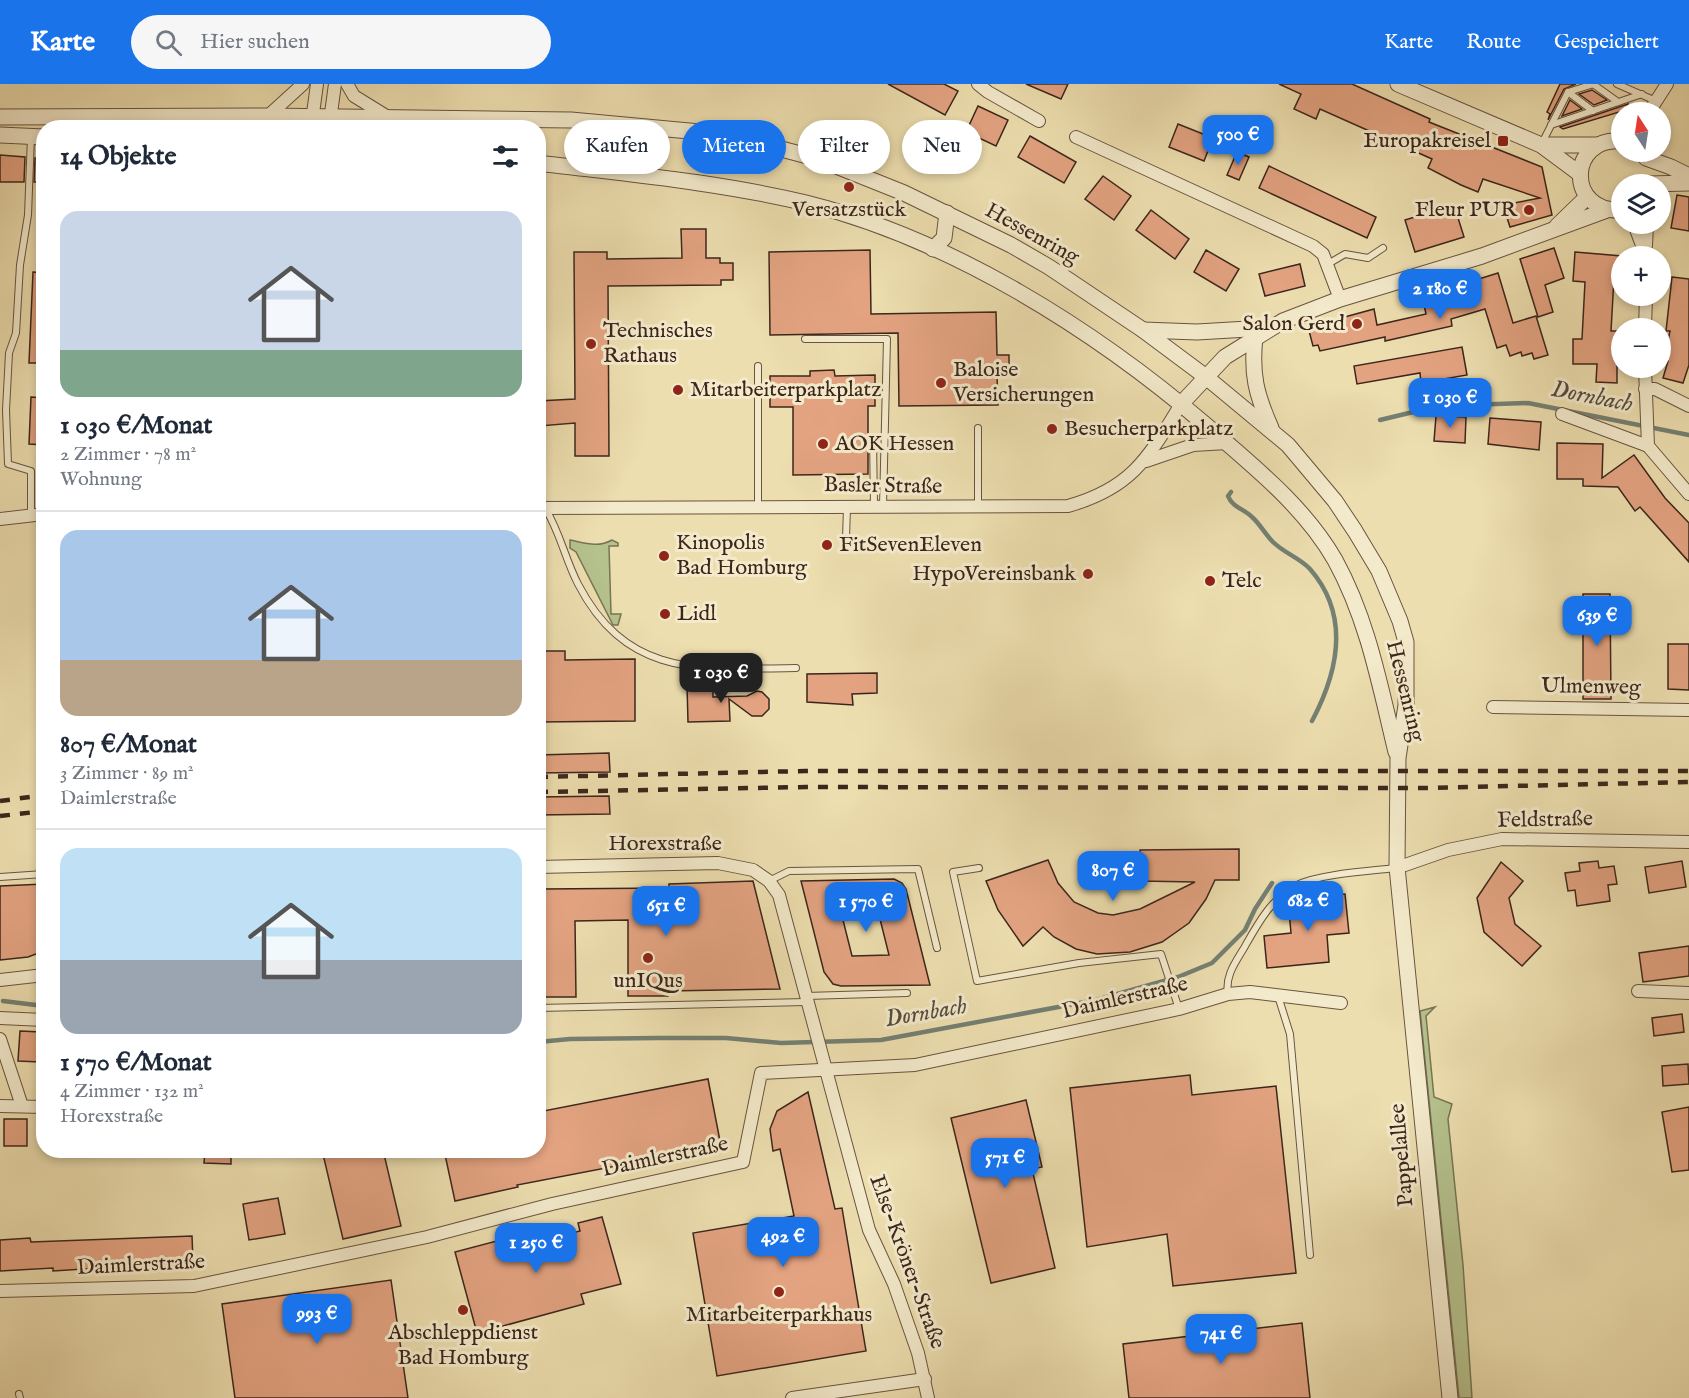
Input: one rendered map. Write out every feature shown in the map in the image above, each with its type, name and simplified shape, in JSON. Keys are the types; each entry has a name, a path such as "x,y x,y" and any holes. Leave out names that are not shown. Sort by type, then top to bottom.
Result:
{"street":[{"path":"268,116 303,84"},
{"path":"311,120 317,84"},
{"path":"330,120 336,84"},
{"path":"347,84 354,96 388,117"},
{"path":"978,84 1039,121"},
{"path":"1398,84 1541,146 1580,174"},
{"path":"1657,101 1667,84"},
{"name":"Hessenring","path":"0,117 268,116 297,120"},
{"name":"Hessenring","path":"353,120 388,117 571,120 710,134 819,159 947,213 1049,267 1143,330 1206,377 1274,433 1312,472 1335,501 1379,572 1400,621 1406,642 1406,705 1398,758"},
{"path":"0,135 36,137"},
{"path":"1076,137 1313,246 1323,254 1340,299"},
{"path":"1541,146 1597,145 1611,141"},
{"path":"1597,145 1582,163 1580,174 1587,197 1611,209"},
{"path":"1661,162 1689,176"},
{"name":"Hessenring","path":"546,164 700,183 806,203 854,218 933,249 1058,316 1181,404 1227,443 1299,512 1333,557 1348,586 1371,646 1398,758"},
{"path":"1671,183 1689,183"},
{"path":"1553,230 1587,197"},
{"path":"1181,404 1225,357 1270,328 1310,309 1482,256 1611,211"},
{"path":"933,249 944,238 947,229 947,213"},
{"path":"1143,330 1197,332 1270,328"},
{"path":"1255,337 1254,378 1257,397 1274,433"},
{"path":"1645,378 1648,442 1689,494"},
{"path":"1645,389 1654,389 1689,406"},
{"name":"Basler Straße","path":"546,508 758,505 978,508 1049,507 1076,504 1123,482 1145,461 1181,404"},
{"path":"1562,414 1648,442"},
{"path":"1145,461 1193,445 1227,443"},
{"path":"0,519 36,514"},
{"name":"Ulmenweg","path":"1493,707 1689,710"},
{"name":"Pappelallee","path":"1398,758 1403,907 1450,1398"},
{"name":"Feldstraße","path":"1401,866 1448,850 1502,839 1689,842"},
{"name":"Horexstraße","path":"546,867 718,863 746,868 769,881"},
{"path":"769,881 779,895 786,917 825,1070"},
{"path":"0,980 36,976"},
{"name":"Daimlerstraße","path":"0,1291 194,1286 427,1237 552,1204 743,1162 761,1073 915,1065 1179,1009 1228,994 1250,992 1341,1004"},
{"path":"1638,992 1689,993"},
{"path":"0,1018 36,1020"},
{"path":"0,1039 22,1106"},
{"name":"Else-Kröner-Straße","path":"825,1070 869,1230 894,1284 925,1379 928,1398"},
{"path":"0,1106 36,1107"},
{"path":"792,1398 925,1379"}],"lane":[{"path":"1541,146 1568,92 1594,84 1618,102 1642,94"},
{"path":"1617,84 1657,101"},
{"path":"1568,92 1593,111"},
{"path":"1551,124 1611,105"},
{"path":"36,146 20,265 16,333 9,353 6,411 8,464 31,471 36,507"},
{"path":"1328,264 1345,254 1368,258 1383,248"},
{"path":"805,339 887,339 879,507"},
{"path":"758,505 759,366"},
{"path":"978,428 978,508"},
{"path":"873,438 879,507"},
{"path":"846,539 847,506"},
{"path":"546,513 557,528 570,567 589,604 626,644 650,657 695,669 796,668"},
{"path":"1228,994 1226,983 1231,970 1266,912 1282,895 1299,884 1401,866"},
{"path":"978,868 954,873 977,981 1079,963 1161,954 1179,1009"},
{"path":"769,881 789,871 918,869 937,948"},
{"path":"0,877 36,875"},
{"path":"546,1008 806,999 908,993"},
{"path":"1278,996 1290,1034 1310,1255"}],"green space":[{"path":"570,540 591,544 602,544 612,540 618,543 618,546 609,546 611,614 621,614 618,625 613,625 576,552 570,548"},
{"path":"1435,1007 1426,1016 1434,1097 1452,1104 1448,1119 1463,1265 1472,1398 1459,1398 1420,1011"}],"building":[{"path":"888,84 944,84 958,91 945,115"},
{"path":"1026,84 1068,84 1061,99"},
{"path":"1279,84 1352,84 1430,119 1429,122 1542,167 1552,215 1510,227 1503,205 1540,198 1483,179 1478,192 1461,185 1428,168 1432,159 1320,109 1316,119 1294,109 1301,94"},
{"path":"1560,84 1576,84 1564,89 1548,120 1550,114 1547,112"},
{"path":"1592,90 1607,100 1594,105 1579,94"},
{"path":"1570,100 1582,109 1562,116"},
{"path":"978,106 1008,120 996,146 982,139 982,120 972,120"},
{"path":"1611,110 1611,115 1563,129 1560,127"},
{"path":"1178,124 1213,138 1204,161 1169,147"},
{"path":"1030,136 1076,162 1064,183 1018,157"},
{"path":"1237,152 1249,157 1239,180 1227,175"},
{"path":"0,155 25,157 24,182 0,182"},
{"path":"35,158 36,158 36,182 34,182"},
{"path":"1269,166 1376,217 1367,238 1259,188"},
{"path":"1103,176 1131,196 1114,220 1085,199"},
{"path":"1677,195 1689,197 1689,231 1671,228"},
{"path":"1454,205 1464,237 1415,252 1405,220"},
{"path":"1151,210 1189,239 1175,259 1136,230"},
{"name":"Technisches Rathaus","path":"681,229 706,229 706,258 720,258 720,263 733,263 733,280 721,280 721,285 608,286 609,456 575,456 575,423 546,425 546,401 575,399 574,252 607,252 607,259 682,258"},
{"path":"1554,248 1564,278 1545,285 1553,312 1538,317 1520,259"},
{"path":"870,250 871,314 996,312 997,355 1009,355 1009,374 997,375 998,405 899,406 898,333 770,335 769,252"},
{"path":"1206,250 1239,269 1226,291 1194,272"},
{"path":"1575,252 1611,255 1611,378 1617,378 1617,383 1596,382 1597,364 1573,364 1573,339 1582,339 1585,282 1573,281"},
{"path":"1300,264 1305,286 1265,296 1259,274"},
{"path":"33,272 36,272 36,363 29,363"},
{"path":"1498,273 1513,323 1536,316 1548,355 1534,359 1532,353 1522,356 1521,352 1510,356 1506,345 1497,348 1485,309 1451,319 1452,326 1385,341 1385,337 1320,351 1318,345 1313,346 1308,327 1374,309 1377,325 1426,314 1421,291 1443,286 1444,290"},
{"path":"1672,277 1689,279 1689,365 1683,383 1663,378 1671,378 1671,318 1667,318 1669,306 1671,306"},
{"path":"1462,347 1467,375 1421,383 1420,373 1357,384 1354,366"},
{"path":"834,370 835,376 875,375 875,406 868,406 868,474 793,475 793,407 770,407 770,376 810,376 810,371"},
{"path":"31,397 36,397 36,444 29,444"},
{"path":"1436,416 1466,417 1465,443 1434,441"},
{"path":"1490,418 1541,422 1539,450 1488,444"},
{"path":"1557,443 1603,444 1602,478 1634,455 1665,498 1689,523 1689,562 1640,507 1635,511 1618,487 1583,486 1583,479 1557,479"},
{"path":"1583,594 1610,594 1611,699 1583,699"},
{"path":"1668,644 1689,644 1689,690 1668,689"},
{"path":"546,651 565,651 565,660 635,659 635,721 546,722"},
{"path":"877,673 877,693 852,694 853,705 807,702 807,674"},
{"path":"713,684 713,697 747,696 757,691 762,692 769,699 769,709 762,716 752,716 729,699 730,721 688,722 687,685"},
{"path":"609,753 610,772 546,773 546,755"},
{"path":"609,796 610,814 546,815 546,797"},
{"path":"1239,849 1239,880 1215,880 1206,899 1189,923 1162,942 1130,952 1097,954 1076,949 1054,937 1043,927 1023,946 998,910 986,881 1048,860 1058,883 1074,902 1098,913 1113,915 1140,909 1195,882 1140,881 1140,850"},
{"path":"1598,861 1599,868 1614,866 1617,884 1608,885 1610,901 1577,906 1575,890 1568,891 1565,873 1580,871 1579,863"},
{"path":"1682,861 1686,887 1649,893 1645,867"},
{"path":"1501,862 1523,881 1509,898 1515,924 1541,946 1522,966 1484,932 1477,898"},
{"path":"894,879 902,883 906,889 930,985 841,986 833,984 824,972 801,881","holes":["878,911 889,955 852,956 841,912"]},
{"path":"753,881 780,989 668,991 668,996 628,996 628,920 575,921 576,997 546,997 546,889 669,888 669,884"},
{"path":"36,884 36,954 0,960 0,886"},
{"path":"1345,894 1349,933 1327,935 1329,962 1267,968 1264,936 1291,933 1288,900"},
{"path":"1689,946 1689,976 1643,982 1639,953"},
{"path":"1682,1014 1684,1032 1654,1036 1652,1018"},
{"path":"20,1031 36,1032 36,1062 18,1061"},
{"path":"1688,1064 1689,1084 1663,1086 1662,1066"},
{"path":"1190,1075 1192,1095 1276,1086 1296,1273 1173,1286 1167,1234 1087,1247 1070,1088"},
{"path":"708,1079 721,1146 517,1185 518,1187 455,1201 446,1158 546,1158 546,1110"},
{"name":"Mitarbeiterparkhaus","path":"808,1092 835,1209 842,1208 866,1351 717,1376 693,1233 794,1216 780,1149 773,1151 770,1129 777,1111"},
{"path":"1026,1100 1042,1167 1032,1169 1055,1268 991,1283 951,1118"},
{"path":"1689,1107 1689,1170 1672,1172 1662,1112"},
{"path":"4,1119 27,1119 27,1146 4,1146"},
{"path":"204,1158 231,1158 231,1164 204,1163"},
{"path":"324,1158 385,1158 401,1226 343,1239"},
{"path":"278,1198 285,1234 249,1240 243,1204"},
{"path":"602,1217 621,1284 581,1294 584,1304 477,1333 455,1252 550,1227 553,1238 580,1231 578,1223"},
{"path":"192,1236 193,1262 53,1271 53,1268 0,1271 0,1240 30,1238 31,1242"},
{"path":"391,1280 408,1398 235,1398 222,1304"},
{"path":"1302,1323 1310,1398 1129,1398 1123,1344"}],"waterway":[{"name":"Dornbach","path":"1380,420 1438,406 1528,403 1689,435"},
{"name":"Dornbach","path":"1231,492 1228,496 1232,503 1252,517 1277,546 1310,569 1323,587 1331,606 1336,625 1334,664 1312,721"},
{"name":"Dornbach","path":"546,1041 658,1038 726,1038 781,1043 881,1040 1096,1000 1178,977 1212,963 1245,930 1272,883"},
{"name":"Dornbach","path":"3,1001 36,1005"}],"railway":[{"path":"546,777 805,771 1689,771"},
{"path":"546,792 806,787 1424,788 1689,782"},
{"path":"0,801 36,796"},
{"path":"0,816 36,812"}],"place":[{"name":"Europakreisel","path":"1503,141"},
{"name":"Versatzstück","path":"849,187"},
{"name":"Fleur PUR","path":"1529,210"},
{"name":"Salon Gerd","path":"1357,324"},
{"name":"Technisches Rathaus","path":"591,344"},
{"name":"Baloise Versicherungen","path":"941,383"},
{"name":"Mitarbeiterparkplatz","path":"678,390"},
{"name":"Besucherparkplatz","path":"1052,429"},
{"name":"AOK Hessen","path":"823,444"},
{"name":"FitSevenEleven","path":"827,545"},
{"name":"Kinopolis Bad Homburg","path":"664,556"},
{"name":"HypoVereinsbank","path":"1088,574"},
{"name":"Telc","path":"1210,581"},
{"name":"Lidl","path":"665,614"},
{"name":"unIQus","path":"648,958"},
{"name":"Mitarbeiterparkhaus","path":"779,1292"},
{"name":"Abschleppdienst Bad Homburg","path":"463,1310"}]}
